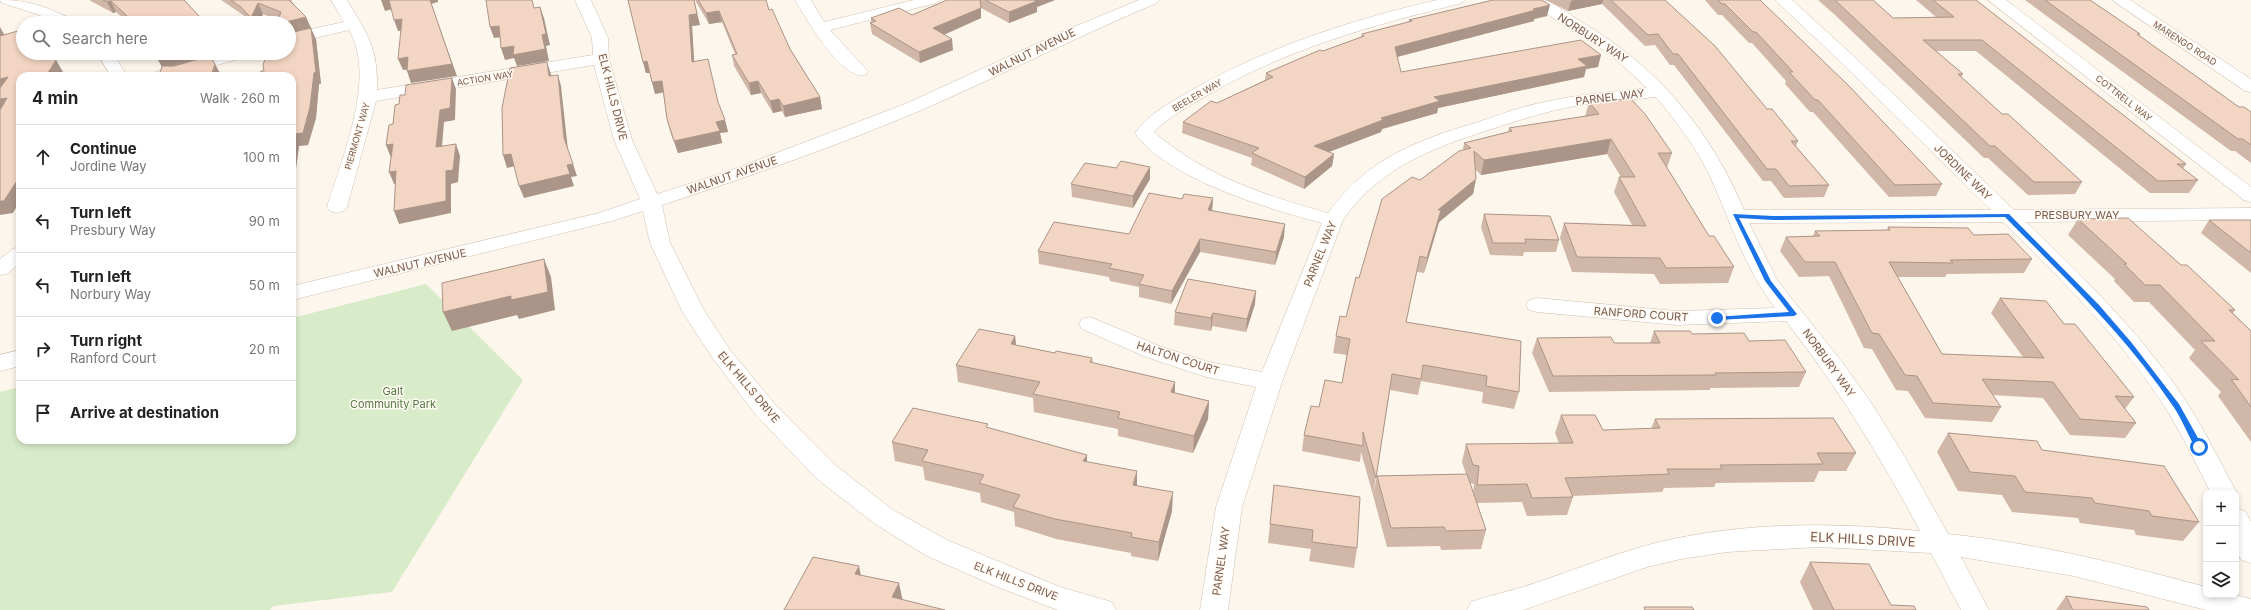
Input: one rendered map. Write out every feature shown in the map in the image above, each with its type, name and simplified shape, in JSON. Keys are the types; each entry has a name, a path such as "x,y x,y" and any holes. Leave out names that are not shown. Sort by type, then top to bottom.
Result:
{"street":[{"path":"7,0 42,11 52,16"},
{"name":"PIERMONT WAY","path":"338,207 368,97 369,68 363,40 339,0"},
{"name":"ELK HILLS DRIVE","path":"583,0 600,38 601,59 623,140 651,202 660,243 694,312 722,355 765,409 825,471 884,517 937,548 1010,580 1057,598 1102,610"},
{"path":"803,0 820,28 841,56 860,71"},
{"path":"820,28 870,17 931,0"},
{"name":"WALNUT AVENUE","path":"296,292 605,217 736,175 870,125 992,71 1077,30 1152,0"},
{"name":"BEELER WAY","path":"1333,220 1267,202 1239,190 1179,161 1157,146 1144,133 1151,123 1202,90 1277,55 1366,23 1457,0"},
{"name":"NORBURY WAY","path":"1533,0 1627,59 1642,73 1688,126 1709,156 1720,178 1735,216 1768,281 1843,379 1874,428 1975,610"},
{"name":"JORDINE WAY","path":"1783,0 1817,29 2007,215 2096,306 2129,344 2176,405 2222,490"},
{"name":"COTTRELL WAY","path":"1996,0 2251,196"},
{"name":"MARENGO ROAD","path":"2120,0 2251,87"},
{"path":"296,37 354,24"},
{"name":"ACTION WAY","path":"368,97 601,59"},
{"path":"109,60 117,72"},
{"path":"176,72 218,60"},
{"name":"PARNEL WAY","path":"1214,610 1229,507 1270,382 1333,220 1349,197 1371,177 1408,154 1438,140 1544,107 1575,101 1658,92"},
{"name":"PRESBURY WAY","path":"1735,216 1773,218 2251,214"},
{"path":"0,268 16,256"},
{"name":"RANFORD COURT","path":"1537,305 1677,318 1794,314"},
{"name":"HALTON COURT","path":"1090,324 1154,352 1206,369 1270,382"},
{"path":"0,363 16,359"},
{"path":"2239,525 2251,552"},
{"name":"ELK HILLS DRIVE","path":"1481,610 1546,591 1633,560 1686,547 1802,536 1855,537 1939,543 2049,560 2108,572 2248,610"}],"green space":[{"name":"Galt Community Park","path":"426,284 523,380 392,592 273,606 270,610 0,610 0,392 16,388 16,444 296,444 296,317"}],"building":[{"path":"103,0 184,0 199,16 127,16 111,1 107,2"},
{"path":"231,0 289,0 306,17 296,20 296,16 280,16 281,12 258,3 252,16 249,16 241,7"},
{"path":"389,0 430,0 452,64 407,71 408,57 398,59 402,19 394,20"},
{"path":"486,0 532,0 534,8 540,7 546,34 542,35 545,49 513,55 514,46 501,48 499,26 490,27"},
{"path":"628,0 694,0 697,14 689,15 692,62 708,59 718,102 725,120 716,122 720,131 674,141 667,119 662,81 652,82 647,61 643,62"},
{"path":"698,0 766,0 769,10 772,9 790,49 820,97 783,106 779,99 770,101 758,81 749,83 732,55 737,54 719,11 706,13"},
{"path":"947,0 980,0 981,8 933,28 952,39 919,52 870,23 876,21 871,18 899,8 912,15"},
{"path":"985,0 1034,0 1037,1 1009,12"},
{"path":"1493,0 1542,0 1550,5 1395,47 1401,72 1581,40 1601,55 1578,59 1587,66 1434,97 1440,101 1381,118 1383,120 1314,146 1334,154 1305,177 1252,153 1259,148 1183,122 1211,101 1217,103 1273,77 1266,73 1320,50 1323,51 1364,36 1362,34 1412,21 1409,20"},
{"path":"1611,0 1665,0 1715,46 1767,109 1772,109 1798,141 1791,141 1829,185 1789,186 1776,169 1767,169 1678,54 1673,54 1658,34 1648,35"},
{"path":"1718,0 1760,0 1849,86 1942,184 1895,185 1818,100 1815,100 1789,72 1793,72 1756,32 1753,32 1725,4 1722,4"},
{"path":"1835,0 1873,0 1893,18 1954,17 1933,0 1976,0 2186,164 2177,164 2198,180 2158,181 1982,40 1923,40 1963,74 1958,74 2002,114 2008,114 2082,182 2034,182 1995,146 1990,146"},
{"path":"2045,0 2090,0 2140,34 2137,34 2239,107 2244,107 2251,112 2251,145 2243,139 2238,139"},
{"path":"311,28 316,72 314,73 310,107 303,133 296,134 296,72 261,72 264,71 263,65 265,60 296,60 296,31"},
{"path":"16,32 16,60 56,60 48,72 16,72 16,182 4,201 0,201 0,110 7,98 0,99 0,88 8,77 0,79 0,36"},
{"path":"196,60 212,60 215,64 212,72 160,72 162,66 174,66"},
{"path":"547,62 549,76 558,75 564,138 573,164 567,165 570,174 519,186 511,154 503,155 502,108 510,68"},
{"path":"452,78 450,108 440,110 436,147 456,144 453,170 446,171 446,201 394,211 396,171 389,172 393,144 386,145 389,125 393,124 395,105 399,104 400,95 405,95 406,85"},
{"path":"1631,99 1645,114 1672,153 1658,153 1709,236 1714,236 1734,267 1666,268 1660,258 1577,257 1564,223 1646,226 1619,177 1635,177 1611,139 1484,160 1474,151 1476,179 1438,210 1441,210 1427,258 1420,256 1406,322 1521,341 1519,392 1486,386 1487,376 1423,365 1421,379 1392,374 1376,478 1363,432 1363,446 1304,435 1311,406 1319,407 1325,380 1342,383 1350,339 1336,336 1340,316 1346,317 1356,277 1359,278 1382,199 1412,177 1420,180 1459,151 1471,148 1464,143 1512,131 1509,128 1599,114 1589,102"},
{"path":"1121,161 1150,167 1133,196 1071,184 1085,163 1116,168"},
{"path":"1149,193 1182,199 1184,194 1213,198 1208,210 1285,224 1276,252 1200,239 1172,291 1139,284 1144,275 1109,268 1112,264 1038,251 1054,222 1129,234"},
{"path":"1484,214 1550,216 1559,240 1525,239 1526,243 1493,243"},
{"path":"2128,218 2181,265 2187,265 2235,310 2229,310 2251,331 2251,407 2231,379 2239,380 2201,341 2215,341 2160,285 2145,285 2124,264 2127,264 2078,219"},
{"path":"2209,220 2251,220 2251,253"},
{"path":"1888,227 1968,228 1974,235 2008,234 2032,259 1950,260 1953,263 1889,262 1942,354 2044,358 2000,298 2046,301 2064,324 2075,324 2134,397 2115,396 2136,423 2080,419 2053,382 1982,379 2001,407 1933,403 1917,376 1905,375 1879,334 1872,333 1835,262 1805,262 1786,237 1820,236 1815,231 1890,230"},
{"path":"544,259 548,292 511,300 511,296 443,312 442,283"},
{"path":"1188,279 1256,291 1247,319 1213,313 1211,318 1175,312"},
{"path":"979,329 1015,336 1011,344 1055,353 1056,351 1092,358 1090,362 1175,382 1171,392 1209,401 1194,436 1118,418 1120,412 1033,394 1040,382 956,365"},
{"path":"1654,331 1690,331 1692,334 1744,333 1749,341 1785,340 1806,372 1715,373 1716,375 1553,376 1537,338 1611,337 1614,343 1660,343"},
{"path":"913,408 988,424 986,427 1087,455 1083,461 1137,471 1133,485 1173,492 1159,542 1131,537 1132,533 1055,519 1013,507 1020,495 979,483 984,475 922,461 928,450 892,442"},
{"path":"1561,415 1595,415 1603,430 1660,428 1655,419 1833,418 1856,453 1817,453 1823,464 1720,465 1722,469 1667,469 1669,474 1565,478 1573,497 1532,498 1527,484 1477,485 1479,466 1473,465 1466,444 1573,443"},
{"path":"1948,433 2037,441 2042,450 2164,466 2199,522 2152,516 2149,511 2095,503 2092,498 2025,492 2015,476 1970,472"},
{"path":"1467,474 1486,530 1446,531 1444,527 1391,528 1377,476"},
{"path":"1274,485 1360,497 1357,548 1312,542 1313,530 1270,524"},
{"path":"813,557 859,566 855,574 899,583 892,597 945,610 784,610"},
{"path":"1810,562 1869,564 1891,605 1914,606 1916,610 1834,610"},
{"path":"2066,596 2147,607 2149,610 2073,610"},
{"path":"1644,607 1692,607 1694,610 1645,610"}],"route":[{"path":"1717,318 1794,314 1768,281 1735,216 1773,218 2007,215 2096,306 2129,344 2176,405 2199,447"}]}
